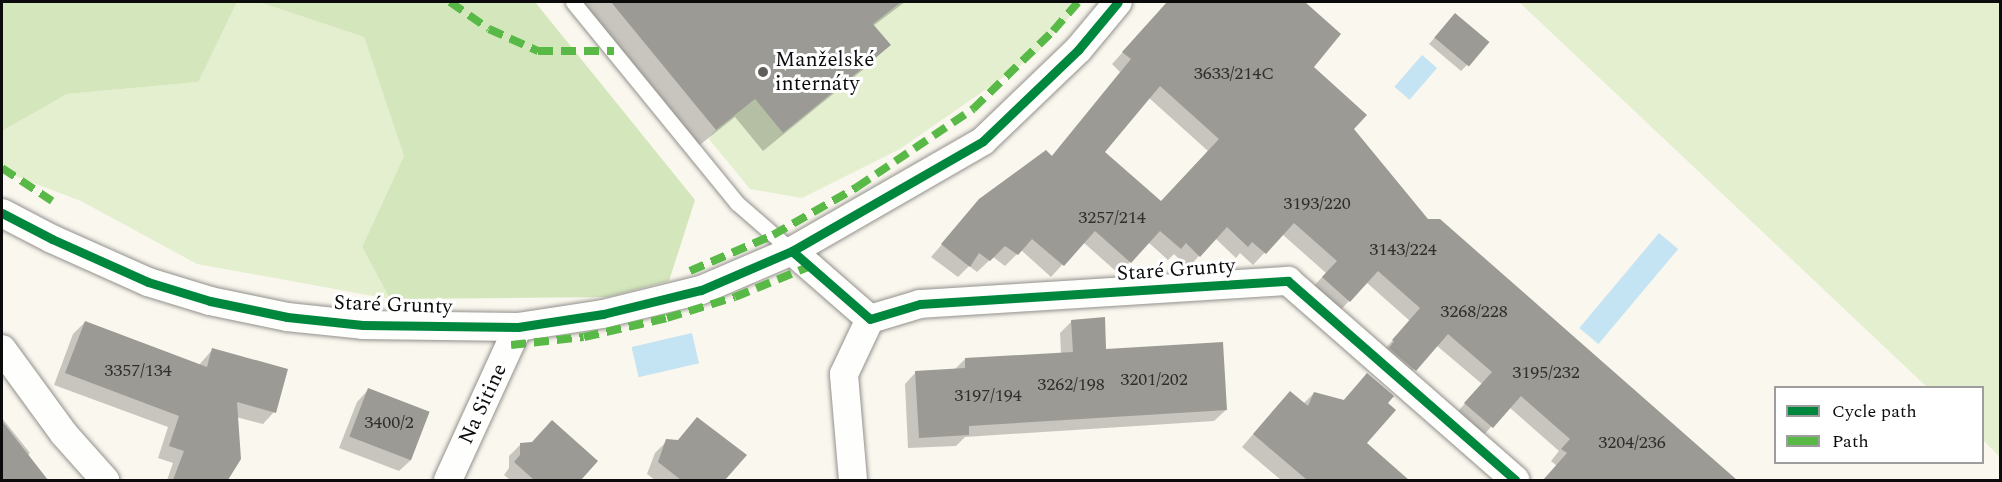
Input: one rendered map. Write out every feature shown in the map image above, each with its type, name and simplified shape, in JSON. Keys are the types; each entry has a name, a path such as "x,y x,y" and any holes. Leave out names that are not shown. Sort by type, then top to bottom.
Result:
{"street":[{"name":"Staré Grunty","path":"2,213 99,261 148,282 210,301 287,317 363,325 519,327 603,314 701,290 792,251 983,141 1078,50 1118,2"},
{"path":"792,251 870,319 844,374 853,480"},
{"name":"Staré Grunty","path":"870,319 920,304 1287,281 1515,480"},
{"name":"Na Sitine","path":"448,480 519,327"},
{"path":"2,349 64,434 105,480"}],"lane":[{"path":"573,2 737,203 792,251"}],"green space":[{"path":"2,2 237,2 198,82 67,94 2,131"},
{"path":"237,2 259,2 364,37 404,156 362,247 390,299 197,264 81,201 2,171 2,131 67,94 197,82"},
{"path":"259,2 535,2 695,200 669,281 608,297 390,299 362,247 404,156 364,37"},
{"path":"901,2 1083,2 1034,56 900,149 802,198 750,189 709,139 713,132 755,99 783,133 891,45 873,24"},
{"path":"1519,2 2000,2 2000,457 1984,441 1984,386 1926,386"}],"water":[{"path":"1422,55 1437,68 1410,100 1394,87"},
{"path":"1659,233 1678,249 1598,344 1579,328"},
{"path":"692,333 699,363 639,377 632,347"}],"building":[{"name":"Manželské internáty","path":"611,2 901,2 873,24 891,45 783,133 755,99 716,130"},
{"path":"1167,2 1305,2 1341,34 1314,67 1367,115 1354,129 1428,219 1440,219 1737,480 1543,480 1567,453 1561,449 1570,439 1521,396 1493,428 1464,403 1492,372 1448,334 1416,371 1389,348 1394,341 1392,340 1420,308 1378,271 1350,302 1322,277 1337,261 1294,223 1266,254 1252,242 1248,247 1227,227 1200,257 1186,243 1181,249 1160,231 1131,263 1095,231 1064,266 1032,239 1018,255 1005,246 990,261 979,253 970,267 941,244 979,199 1046,150 1052,156 1131,59 1122,52","holes":["1160,86 1219,139 1161,201 1105,152"]},
{"path":"1455,13 1489,42 1469,66 1434,38"},
{"path":"1105,317 1106,349 1223,342 1227,410 969,426 969,435 919,438 915,371 965,368 965,358 1073,352 1071,320"},
{"path":"85,321 207,367 212,348 288,369 276,413 237,402 241,459 228,480 173,480 184,451 169,446 179,416 65,373"},
{"path":"1367,373 1394,396 1388,403 1396,410 1367,443 1409,480 1307,480 1253,434 1290,391 1308,406 1314,392 1344,400"},
{"path":"368,388 430,412 411,460 349,437"},
{"path":"697,417 747,455 725,480 681,480 658,462 666,439 678,440"},
{"path":"552,420 598,461 581,480 534,480 514,462 520,455 520,443 532,442"},
{"path":"2,421 48,480 2,480"}],"marked path":[{"path":"450,2 489,29 538,51 614,51"},
{"path":"690,271 773,235 857,187 973,109 1053,31 1078,2"},
{"path":"2,168 52,201"},
{"path":"511,345 584,337 667,318 735,297 808,267"}],"cycle path":[{"path":"2,213 52,239 148,282 210,301 287,317 363,325 518,327 603,314 701,290 792,251 983,141 1078,50 1118,2"},
{"path":"792,251 870,319 920,304 1288,281 1515,480"}],"place":[{"name":"Manželské internáty","path":"763,72"}]}
